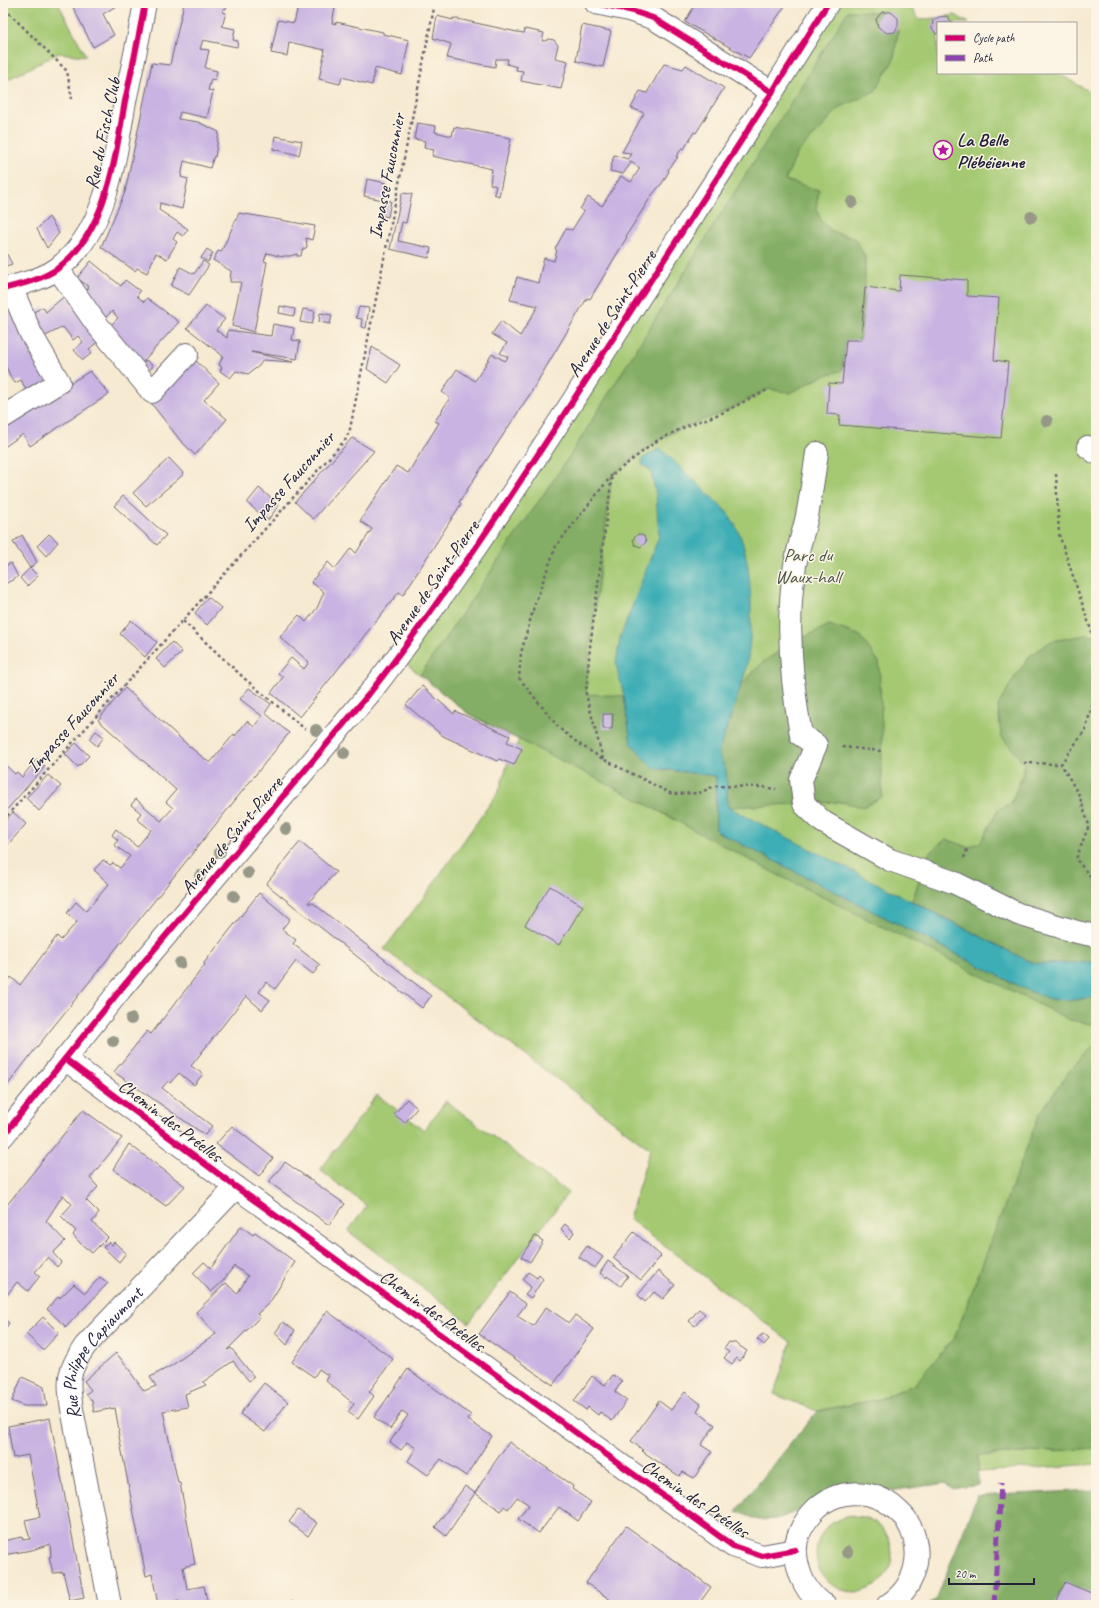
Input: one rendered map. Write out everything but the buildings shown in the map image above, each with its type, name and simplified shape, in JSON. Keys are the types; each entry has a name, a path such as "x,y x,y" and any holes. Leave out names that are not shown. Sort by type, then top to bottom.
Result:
{"street":[{"name":"Rue du Fisch Club","path":"7,288 45,277 71,256 87,236 111,178 145,3"},
{"path":"596,3 629,10 653,18 772,92"},
{"name":"Avenue de Saint-Pierre","path":"3,1136 121,989 388,670 439,600 546,442 828,3"},
{"path":"58,268 95,322 152,392 187,354"},
{"path":"3,417 59,382 31,334 7,288"},
{"path":"817,453 807,516 793,573 790,644 796,702 802,735 816,745 801,780 804,804 823,822 890,860 954,882 1018,914 1077,932 1096,936"},
{"name":"Chemin des Préelles","path":"65,1060 236,1186 733,1546 762,1556 795,1550"},
{"name":"Rue Philippe Capiaumont","path":"110,1605 72,1409 69,1375 76,1359 85,1346 236,1186"},
{"path":"825,1605 806,1588 797,1569 795,1550 797,1539 806,1520 818,1506 826,1500 846,1493 867,1494 887,1501 907,1519 916,1538 917,1560 911,1580 899,1598 888,1605"}],"path":[{"path":"3,3 7,11 67,71 72,99"},
{"path":"762,787 715,786 699,793 672,794 603,759 580,744 559,728 519,678 521,653 535,604 556,546 612,475 658,440 687,426 722,413 769,389"},
{"path":"1056,474 1059,534 1093,636 1096,685"},
{"path":"603,759 586,694 590,647 612,475"},
{"path":"183,621 245,679 325,746"},
{"path":"1061,764 1085,730 1096,693"},
{"path":"816,745 881,751"},
{"path":"1024,763 1061,764"},
{"path":"1061,764 1079,795 1089,825 1076,859 1096,883"}],"green space":[{"path":"3,3 58,3 86,56 59,53 3,82"},
{"name":"Parc du Waux-hall","path":"827,3 907,3 920,20 955,15 967,22 937,22 937,74 1059,74 1096,95 1096,1370 954,1339 932,1363 916,1384 880,1399 817,1411 774,1394 791,1342 629,1219 650,1149 384,949 427,893 499,791 508,762 519,740 470,715 398,657"},
{"path":"848,11 884,12 898,32 894,59 875,91 839,108 798,152 785,180 819,190 816,208 822,222 833,232 854,238 865,256 865,288 860,341 846,340 843,370 823,376 790,393 769,389 722,413 687,426 658,440 612,475 590,647 586,694 624,696 631,743 653,768 716,776 716,831 1025,989 1050,999 1071,1000 1096,997 1096,1025 1070,1020 772,872 627,794 470,715 420,675 569,457"},
{"path":"829,625 859,635 879,662 882,727 882,797 864,807 841,802 728,807 726,771 718,753 741,685 763,662 790,644"},
{"path":"1096,634 1096,962 1041,964 1030,962 912,901 929,853 946,839 968,847 981,842 998,810 1011,803 1022,776 1024,763 1001,736 998,706 1014,678 1030,656 1051,641 1086,635 1093,636"},
{"path":"1096,1044 1096,1448 978,1456 978,1485 952,1489 946,1483 867,1494 795,1512 777,1519 758,1520 736,1511 817,1411 880,1399 915,1384 954,1339 1039,1115 1070,1070"},
{"path":"377,1095 424,1130 446,1101 568,1193 469,1323 348,1231 367,1206 320,1170"},
{"path":"1096,1448 1096,1464 978,1472 977,1456"},
{"path":"1096,1490 1096,1595 1057,1605 926,1605 936,1600 977,1496"},
{"path":"854,1516 868,1519 881,1527 889,1540 892,1554 889,1568 881,1581 868,1589 854,1592 840,1589 827,1581 819,1568 816,1554 819,1540 827,1527 840,1519"}],"water":[{"path":"660,448 726,511 740,536 748,565 751,596 751,629 748,660 742,683 718,753 726,771 728,807 1030,962 1041,964 1096,962 1096,997 1071,1000 1050,999 1025,989 716,831 716,776 653,768 631,743 624,696 616,664 620,638 659,536 656,494 651,473 648,468 642,465 642,459"}],"marked path":[{"path":"994,1605 1001,1483"}],"cycle path":[{"path":"3,289 38,279 57,269 74,253 87,235 98,215 112,169 145,3"},
{"path":"596,3 629,10 653,18 772,92"},
{"path":"3,1136 121,989 369,694 436,604 500,512 562,418 828,3"},
{"path":"65,1059 236,1187 733,1546 762,1556 795,1550"}],"place":[{"name":"La Belle Plébéienne","path":"943,150"}]}
